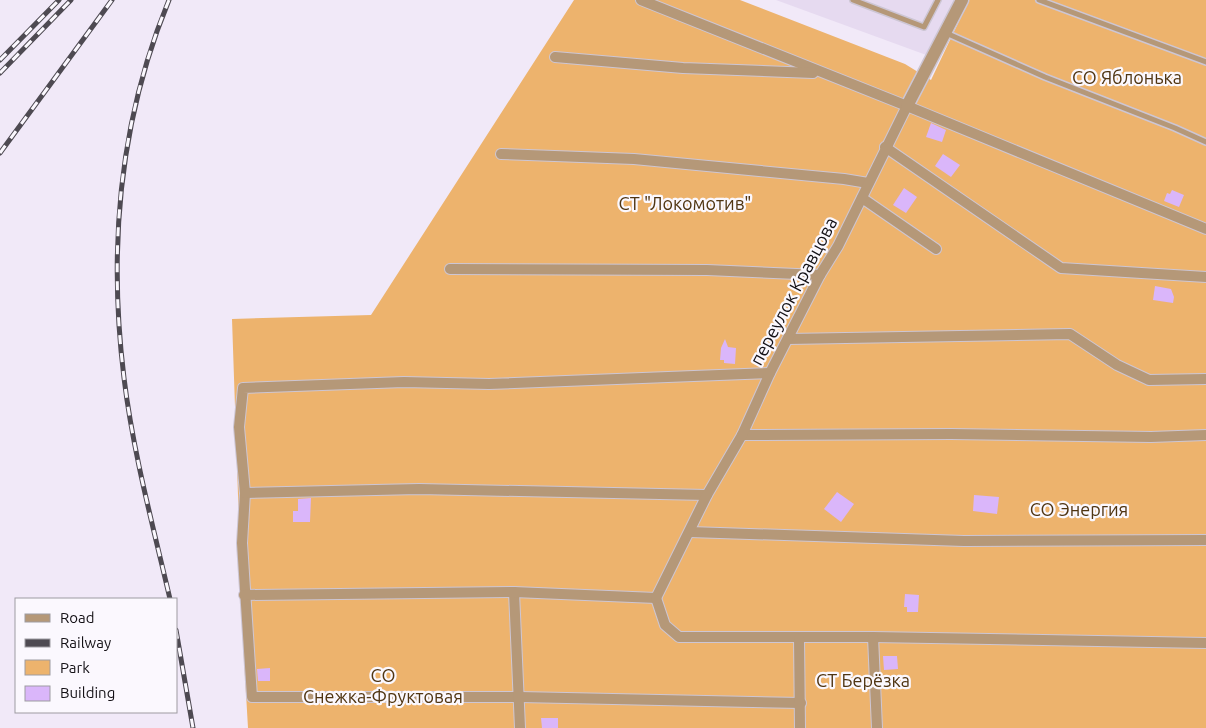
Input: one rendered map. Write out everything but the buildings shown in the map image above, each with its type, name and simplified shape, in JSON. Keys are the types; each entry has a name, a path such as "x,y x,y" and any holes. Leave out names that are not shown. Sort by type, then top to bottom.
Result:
{"street":[{"path":"640,0 822,74 907,106 1206,229"},
{"name":"переулок Кравцова","path":"656,598 707,496 742,435 770,373 820,275 838,246 885,147 962,0"},
{"path":"555,57 683,68 822,74"},
{"path":"885,147 1061,268 1206,277"},
{"path":"501,154 634,159 844,178 868,183"},
{"path":"862,198 936,249"},
{"path":"450,269 707,270 820,275"},
{"path":"788,339 1070,334 1117,365 1149,380 1206,379"},
{"path":"770,373 489,384 404,382 243,388 239,427 246,493 242,543 252,697 520,697 801,703"},
{"path":"742,435 951,434 1151,438 1206,435"},
{"path":"246,493 419,488 707,496"},
{"path":"690,532 964,541 1206,540"},
{"path":"244,595 514,592 656,598 665,625 679,637 874,637 1206,643"},
{"path":"514,592 520,728"},
{"path":"874,637 877,728"},
{"path":"799,638 800,728"}],"lane":[{"path":"853,0 924,27 938,0"},
{"path":"1039,0 1206,62"},
{"path":"944,32 1044,77 1206,142"}],"shaded area":[{"path":"776,0 959,0 929,56"}],"green space":[{"name":"СТ \"Локомотив\"","path":"574,0 740,0 905,64 931,80 969,0 1206,0 1206,728 248,728 243,642 232,319 371,315"}],"railway":[{"path":"0,60 59,0"},
{"path":"0,73 71,0"},
{"path":"0,153 112,0"},
{"path":"169,0 152,46 129,138 118,233 117,281 119,329 128,406 144,489 170,598"},
{"path":"178,642 193,728"}],"park label":[{"name":"СО Яблонька","path":"1127,77"},
{"name":"СО Энергия","path":"1079,509"},
{"name":"СТ Берёзка","path":"863,680"},
{"name":"СО Снежка-Фруктовая","path":"383,685"}]}
